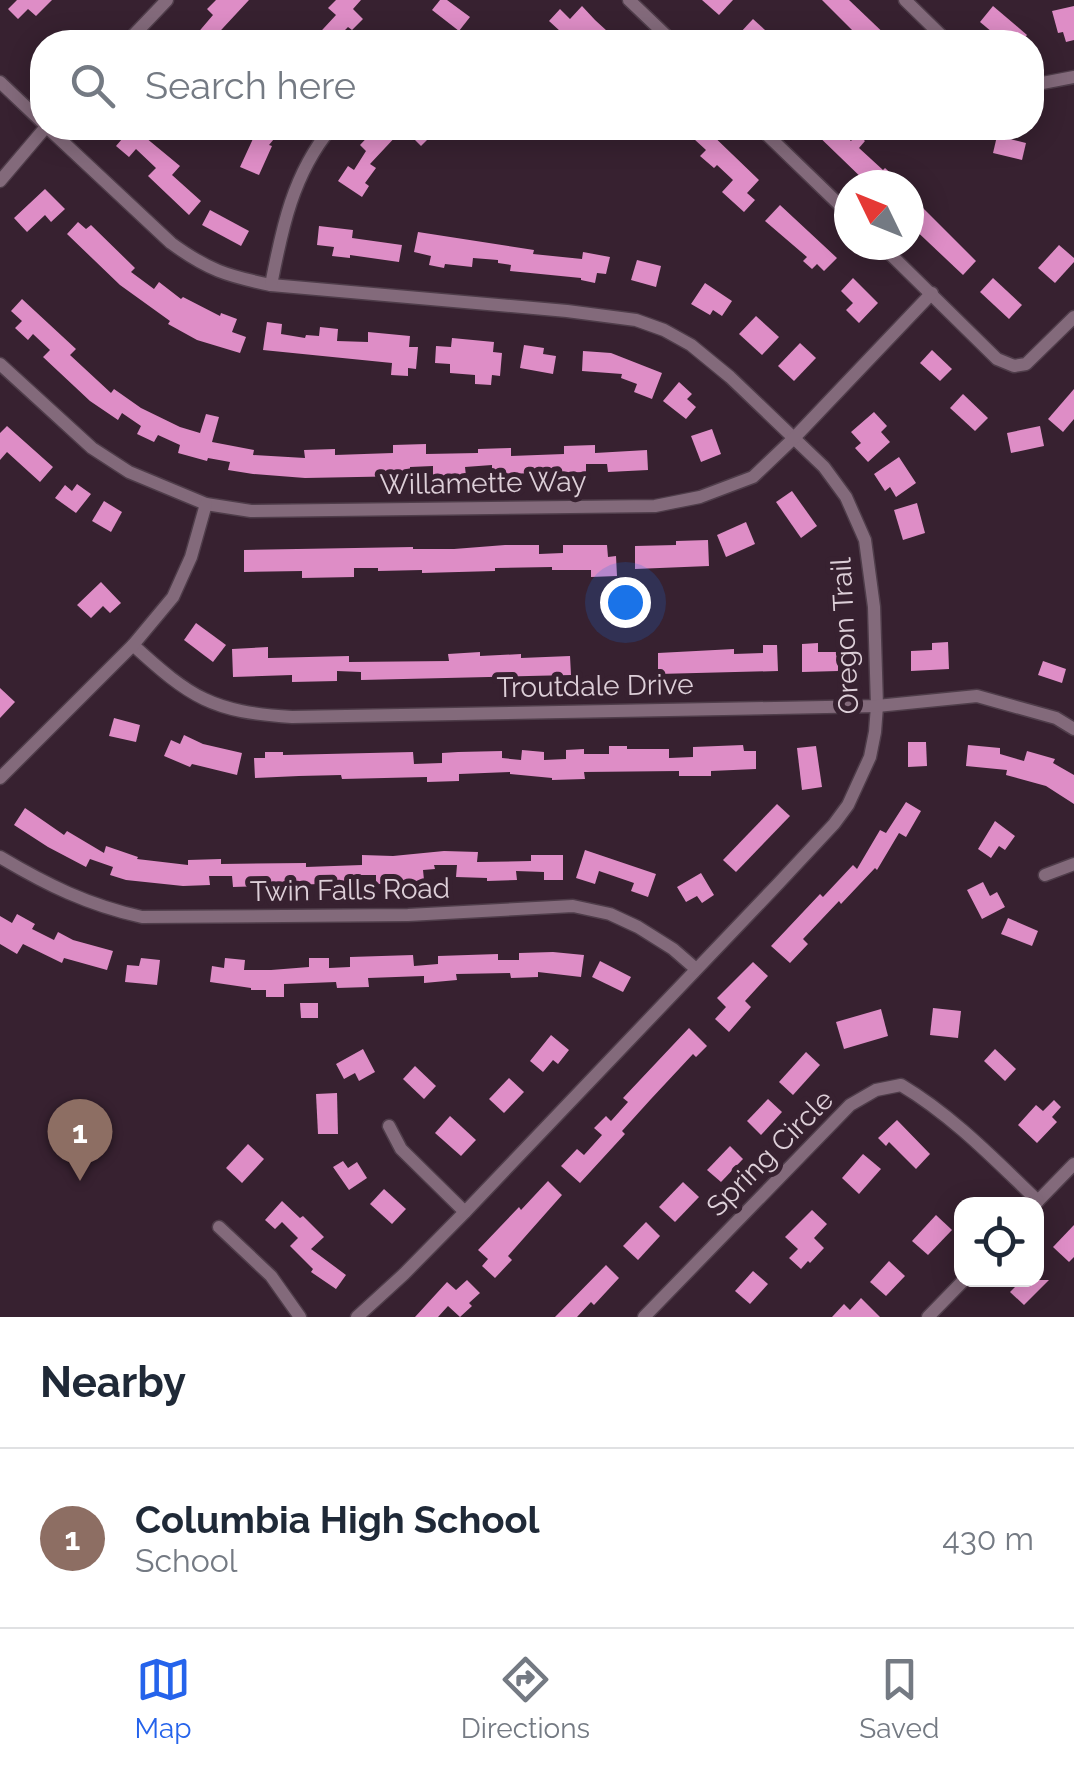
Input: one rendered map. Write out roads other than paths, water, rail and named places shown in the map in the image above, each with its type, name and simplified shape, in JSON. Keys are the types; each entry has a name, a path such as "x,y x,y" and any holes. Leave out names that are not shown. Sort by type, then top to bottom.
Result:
{"street":[{"path":"138,30 167,0"},
{"path":"905,0 936,30"},
{"path":"633,1 661,30"},
{"path":"1044,83 1074,77"},
{"name":"Oregon Trail","path":"0,82 30,111"},
{"path":"0,181 34,140"},
{"name":"Oregon Trail","path":"60,140 193,259 226,276 271,285 567,311 636,320 664,330 691,345 730,378 824,467 846,497 866,540 874,606 876,706 870,757 848,805 465,1212 356,1317"},
{"path":"271,285 292,193 322,140"},
{"path":"772,140 834,200"},
{"path":"897,260 996,359 1014,366 1026,364 1074,317"},
{"name":"Willamette Way","path":"0,364 92,448 128,472 206,504 251,511 654,506 700,497 753,476 932,294"},
{"path":"0,778 133,645 174,598 206,504"},
{"name":"Troutdale Drive","path":"133,645 189,692 215,705 248,714 292,717 876,706 978,696 1056,718 1074,729"},
{"name":"Twin Falls Road","path":"0,856 76,898 142,917 408,915 573,906 610,914 638,927 696,969"},
{"path":"1046,875 1074,864"},
{"name":"Spring Circle","path":"644,1317 850,1105 876,1090 901,1085 928,1102 956,1123 1031,1197"},
{"path":"388,1126 401,1149 465,1212"},
{"path":"1043,1197 1074,1164"},
{"path":"219,1228 271,1276 300,1317"},
{"path":"928,1317 957,1287"}],"place":[{"name":"Columbia High School","path":"80,1181"}]}
